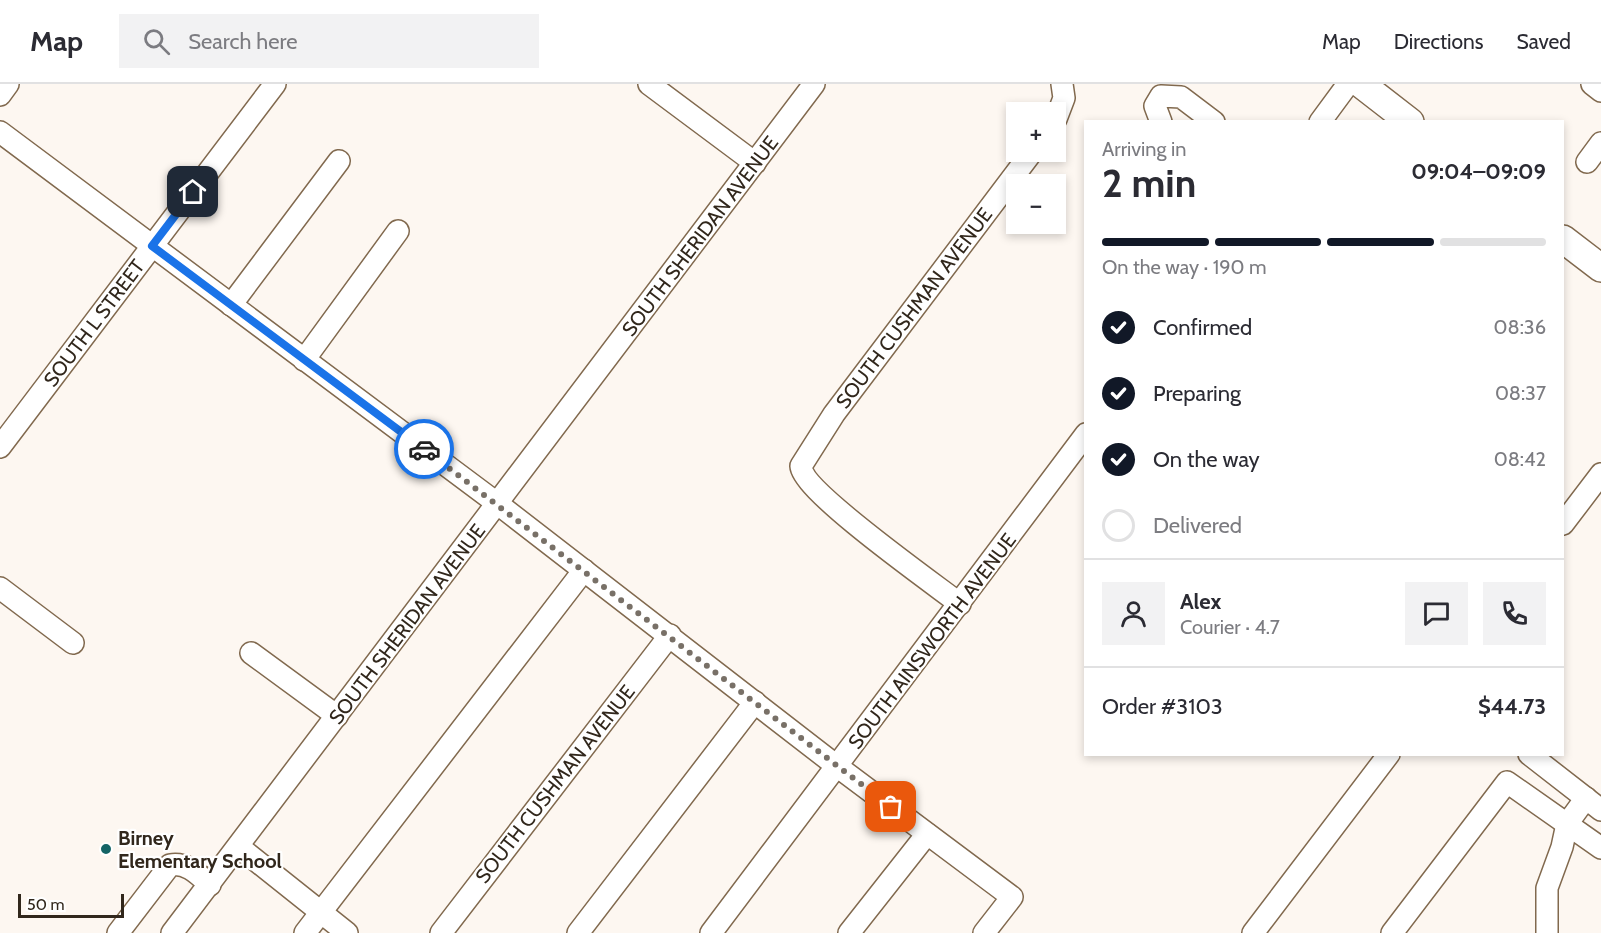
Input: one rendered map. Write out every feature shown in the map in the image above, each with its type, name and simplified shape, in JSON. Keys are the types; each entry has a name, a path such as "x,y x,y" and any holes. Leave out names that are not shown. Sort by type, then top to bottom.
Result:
{"main road":[{"path":"1361,84 1407,120"},
{"path":"1564,240 1601,268"}],"street":[{"path":"0,95 8,84"},
{"name":"SOUTH L STREET","path":"0,447 275,84"},
{"path":"649,84 755,163"},
{"name":"SOUTH SHERIDAN AVENUE","path":"172,933 814,84"},
{"path":"1321,120 1348,84"},
{"path":"1592,84 1601,91"},
{"path":"1160,120 1155,106 1161,96 1181,97 1211,120"},
{"path":"0,132 498,504 838,767 1012,897 984,933"},
{"path":"1587,162 1601,143"},
{"path":"231,306 339,161"},
{"name":"SOUTH CUSHMAN AVENUE","path":"960,604 830,503 811,484 801,469 810,450 834,414 1024,162"},
{"path":"304,360 398,231"},
{"name":"SOUTH AINSWORTH AVENUE","path":"711,933 1084,437"},
{"path":"1564,523 1601,474"},
{"path":"305,933 584,570"},
{"path":"0,588 73,643"},
{"name":"SOUTH CUSHMAN AVENUE","path":"441,933 670,635"},
{"path":"251,653 337,716"},
{"path":"578,933 755,702"},
{"path":"1253,933 1387,756"},
{"path":"1531,756 1594,804 1567,824 1562,847 1547,888 1547,933"},
{"path":"1392,933 1507,782 1601,848"},
{"path":"849,933 927,834"},
{"path":"239,847 347,933"},
{"path":"118,933 171,865 180,864 191,869 210,885"}],"way so far":[{"path":"424,449 670,635 891,807"}],"place":[{"name":"Birney Elementary School","path":"106,849"}],"route":[{"path":"193,192 152,246 424,449"}]}
